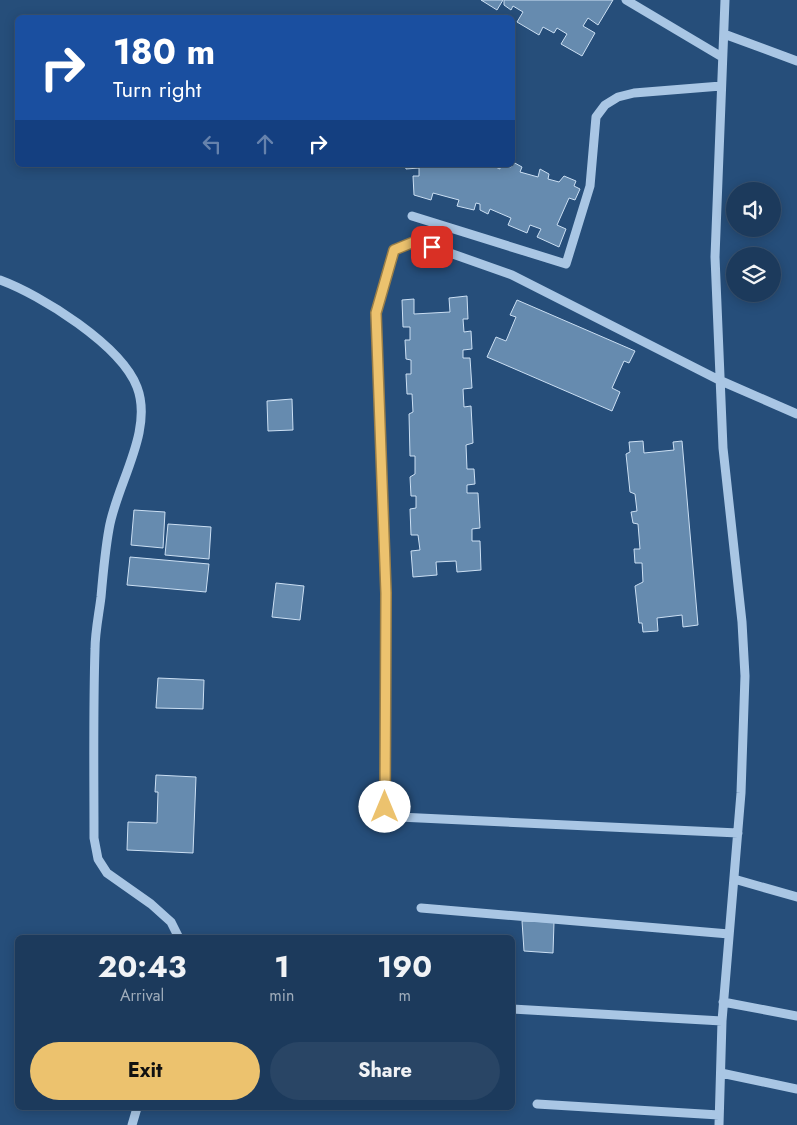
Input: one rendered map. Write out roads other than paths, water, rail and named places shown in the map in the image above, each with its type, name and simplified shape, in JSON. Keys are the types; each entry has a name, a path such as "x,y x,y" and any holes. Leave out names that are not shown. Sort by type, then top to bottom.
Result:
{"street":[{"path":"626,0 722,57"},
{"path":"719,1125 723,1002 741,793 745,676 742,622 723,448 715,257 725,0"},
{"path":"724,34 797,60"},
{"path":"412,216 566,264 590,186 596,117 605,105 618,96 634,93 721,86"},
{"path":"738,832 398,817 389,813 385,807 386,593 376,313 394,250 416,241 512,275 719,380 797,414"},
{"path":"0,280 18,286 58,309 92,335 124,365 137,387 142,411 137,440 121,484 109,528 95,647 94,838 98,859 108,873 151,904 171,922 178,935"},
{"path":"734,879 797,897"},
{"path":"421,908 729,934"},
{"path":"723,1002 797,1016"},
{"path":"515,1008 722,1021"},
{"path":"721,1073 797,1089"},
{"path":"537,1104 719,1115"},
{"path":"132,1125 136,1110"}]}
